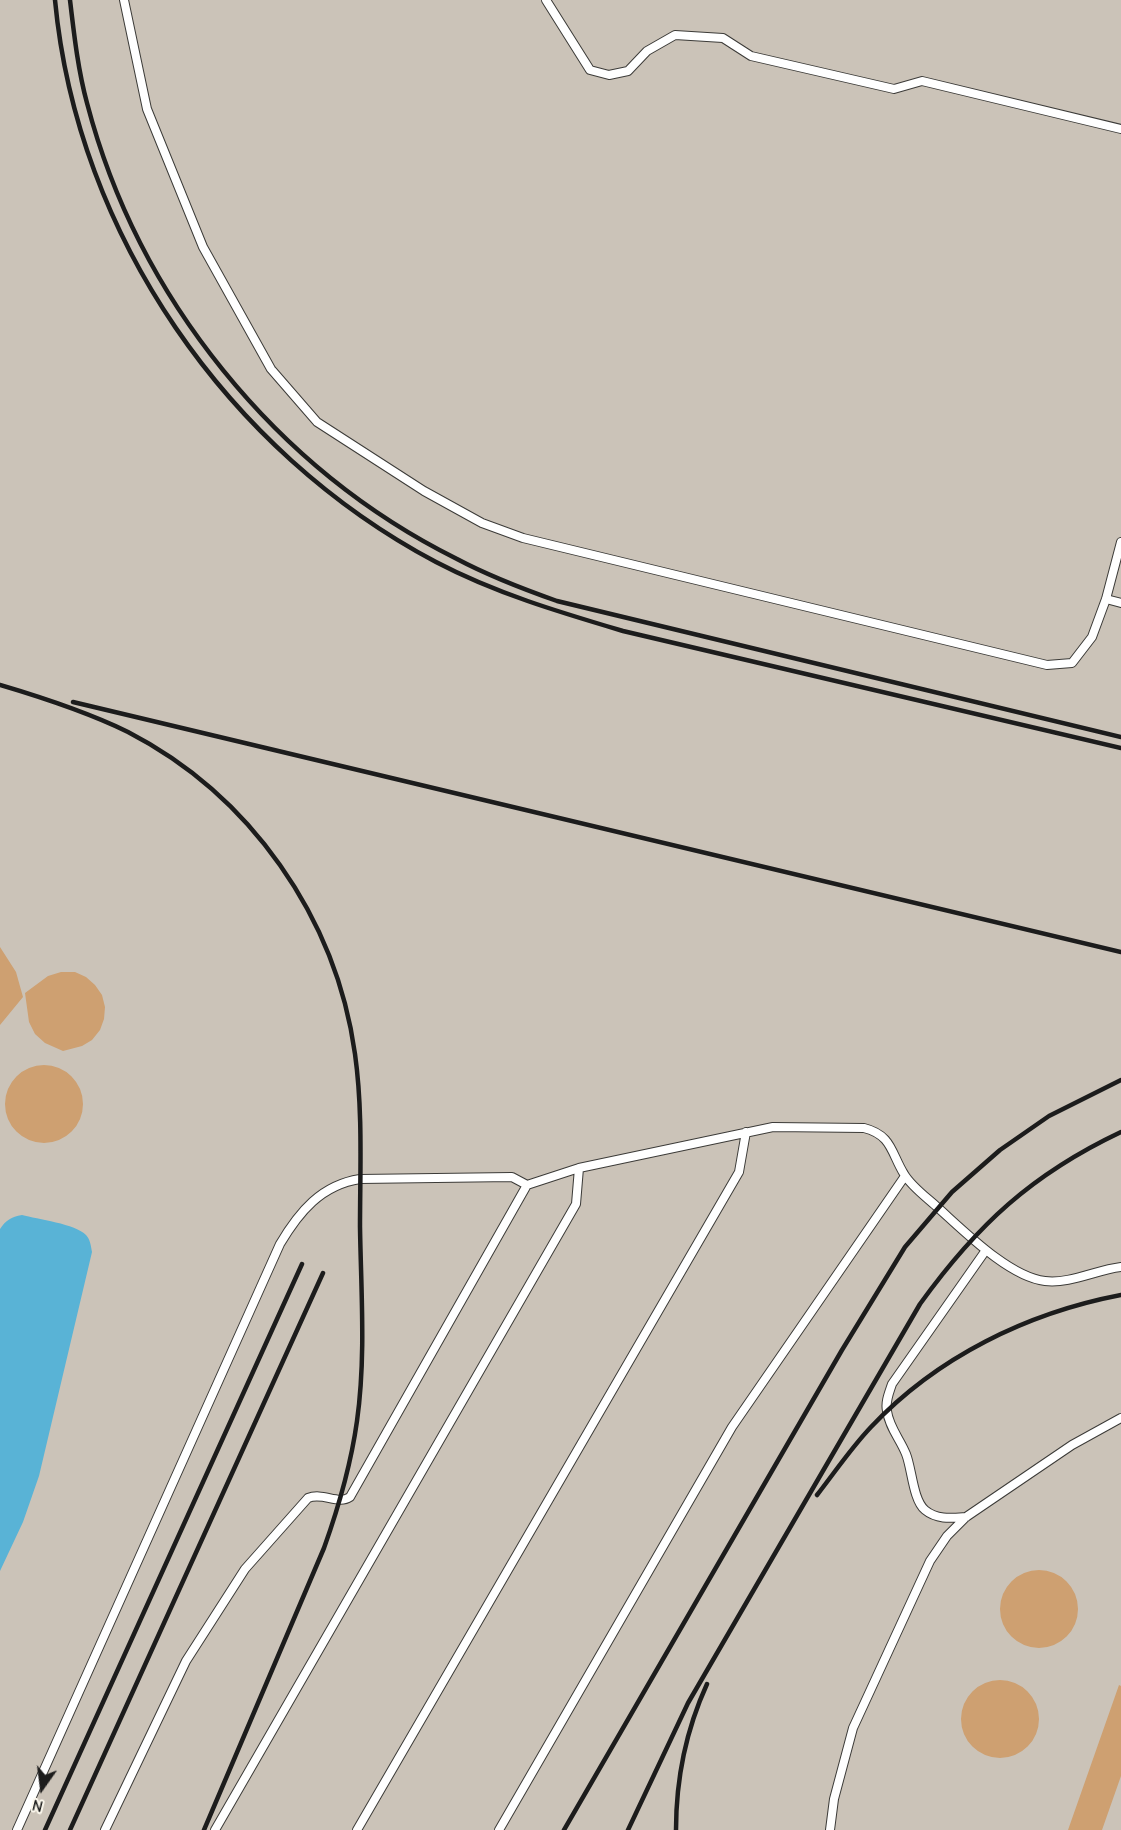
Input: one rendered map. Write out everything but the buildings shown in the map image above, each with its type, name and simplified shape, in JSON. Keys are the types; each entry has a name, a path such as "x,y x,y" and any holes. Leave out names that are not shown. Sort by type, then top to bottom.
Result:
{"lane":[{"path":"124,0 147,109 203,248 271,369 317,423 424,491 482,523 523,538 1047,665 1072,663 1092,637 1106,599 1121,542"},
{"path":"546,0 590,70 609,75 628,71 647,51 675,35 723,38 752,56 894,89 922,81 1121,129"},
{"path":"1106,599 1121,603"},
{"path":"105,1830 186,1661 245,1569 308,1498 319,1496 343,1500 350,1497 527,1185 579,1168 773,1127 864,1128 878,1131 888,1143 905,1176 971,1239 1030,1278 1060,1281 1121,1267"},
{"path":"357,1830 738,1172 746,1132"},
{"path":"215,1830 576,1204 579,1168"},
{"path":"499,1830 732,1427 905,1176"},
{"path":"17,1830 280,1244 302,1210 339,1184 360,1179 512,1177 527,1185"},
{"path":"966,1517 949,1519 937,1516 926,1510 919,1501 909,1461 893,1429 886,1402 892,1384 986,1250"},
{"path":"830,1830 834,1799 853,1728 930,1561 947,1536 966,1517 1072,1445 1121,1418"}],"shaded area":[{"path":"0,0 1121,0 1121,1830 0,1830"}],"water":[{"path":"22,1215 81,1231 88,1238 92,1252 39,1476 23,1522 0,1571 0,1229 9,1219"}],"railway":[{"path":"55,0 69,87 95,171 130,252 176,328 230,398 292,461 361,516 458,573 575,617 623,631 1121,748"},
{"path":"70,0 84,90 110,175 141,244 179,309 223,370 274,427 330,477 391,522 469,565 557,601 1121,737"},
{"path":"0,685 65,706 128,732 172,758 212,790 248,825 280,865 307,909 329,955 345,1003 355,1054 360,1119 362,1348 360,1397 351,1453 324,1548 204,1830"},
{"path":"73,702 1121,952"},
{"path":"564,1830 842,1350 905,1247 952,1192 1000,1150 1049,1116 1121,1080"},
{"path":"628,1830 688,1703 920,1304 963,1250 1008,1204 1060,1165 1121,1132"},
{"path":"45,1830 302,1264"},
{"path":"70,1830 323,1273"},
{"path":"817,1495 871,1427 925,1379 954,1359 1018,1326 1052,1313 1121,1295"},
{"path":"676,1830 680,1774 693,1719 707,1684"}]}
